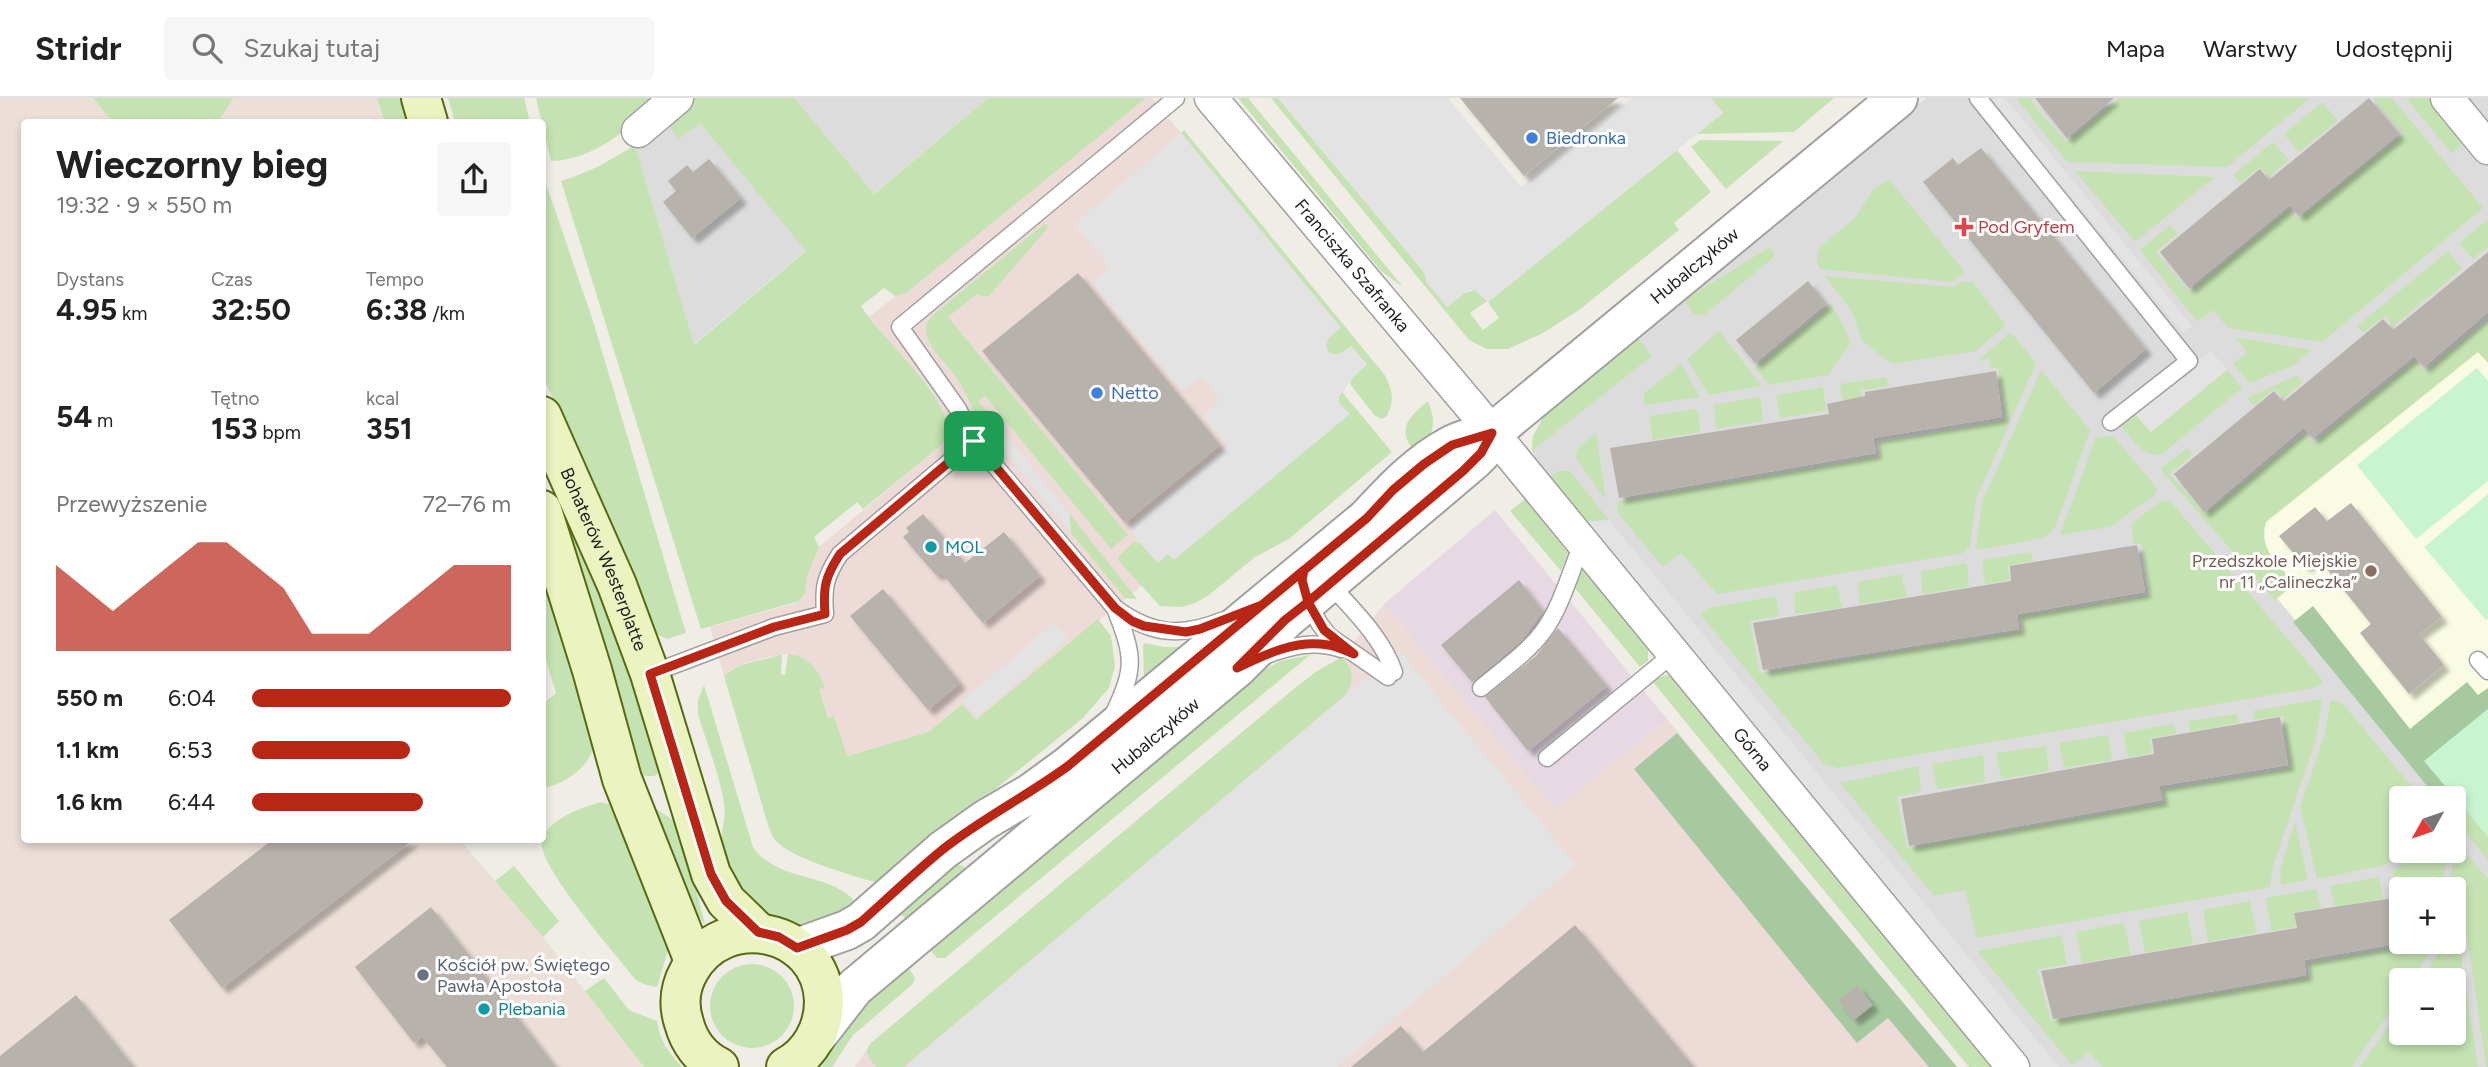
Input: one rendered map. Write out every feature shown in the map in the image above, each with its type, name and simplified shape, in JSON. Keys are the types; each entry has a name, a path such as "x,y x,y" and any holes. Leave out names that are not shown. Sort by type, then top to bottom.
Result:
{"main road":[{"path":"421,98 427,119"},
{"name":"Bohaterów Westerplatte","path":"546,425 593,526 650,674 711,874 726,901 758,932"},
{"path":"546,523 592,670 622,779 694,961"},
{"path":"715,1066 698,1050 687,1034 681,997 685,978 694,961 707,948 740,933 758,932 779,937 797,948 815,971 824,999 822,1018 797,1058"}],"street":[{"path":"638,131 677,98"},
{"name":"Franciszka Szafranka","path":"1211,98 1492,433"},
{"name":"Hubalczyków","path":"797,1058 854,988 1237,668 1285,620 1367,518 1393,490 1439,453 1465,440 1492,433 1898,98"},
{"path":"2447,98 2488,148"},
{"name":"Górna","path":"1492,433 2013,1067"},
{"name":"Hubalczyków","path":"797,948 847,930 861,922 943,850 985,820 1031,793 1262,605 1314,585"}],"lane":[{"path":"1176,98 900,327 958,409 974,441 1115,608 1144,626 1186,632 1262,605"},
{"path":"1978,98 2189,361 2111,422"},
{"path":"650,674 774,627 825,614 823,590 828,571 840,554 974,441"},
{"path":"1481,688 1542,633 1550,621 1582,544"},
{"path":"1314,585 1377,638 1388,655 1391,675 1354,654 1324,630 1314,585"},
{"path":"1103,736 1127,684 1132,660 1115,608"},
{"path":"1237,668 1296,645 1328,645 1354,654"},
{"path":"1547,758 1673,654"}],"shaded area":[{"path":"0,98 377,98 384,119 21,119 21,843 463,843 543,937 644,1067 0,1067"},
{"path":"619,98 988,98 693,345"},
{"path":"1146,98 1152,98 1367,364 1174,560 976,720 961,704 928,732 846,756 834,716 828,718 819,689 793,654 748,662 724,676 710,627 796,603 805,593 807,577 819,547 939,447 931,392 869,317"},
{"path":"1278,98 1448,98 1521,187 1632,98 1711,98 1723,113 1488,302 1475,290 1469,290 1447,307 1426,282 1424,272"},
{"path":"1926,98 2488,98 2488,1067 2027,1067 1548,479 1532,451 1533,436 1544,416"},
{"path":"2005,98 2192,326 2183,333 1993,101"},
{"path":"1181,133 1341,328 1327,339 1328,352 1338,355 1351,346 1367,364 1353,377 1339,397 1339,403 1350,414 1174,560 1168,554 1158,563 1128,528 1227,446 1202,415 1220,400 1202,377 1182,391 1093,284 1110,268 1074,224"},
{"name":"Przedszkole Miejskie nr 11 „Calineczka”","path":"2488,336 2488,703 2414,763 2232,544"},
{"path":"2211,351 2227,370 2151,432 2135,414"},
{"path":"976,417 997,423 1069,513 1071,533"},
{"path":"1495,510 1667,719 1555,809 1384,604"},
{"path":"1609,520 2059,1067 2027,1067 1583,522"},
{"path":"1384,604 1555,808 1667,719 1957,1067 855,1067 871,1043 1289,693 1317,671 1342,657"},
{"path":"1054,623 1068,639 977,717 962,701"},
{"path":"1399,650 1576,865 1337,1067 906,1065"}],"green space":[{"path":"93,98 233,98 220,119 110,119"},
{"path":"377,98 405,98 411,119 384,119"},
{"path":"448,98 524,98 529,119 454,119"},
{"path":"536,98 653,98 658,103 622,133 596,149 567,159 551,161 546,140 546,119 541,119"},
{"path":"693,98 794,98 874,194 988,98 1146,98 906,293 895,296 884,288 861,306 927,385 946,420 949,436 863,509 857,502 814,537 819,547 807,577 805,593 799,601 701,629 561,181 600,166 635,145 694,345 806,251 700,123 679,139 665,121"},
{"path":"1238,98 1248,98 1403,287 1381,271"},
{"path":"1271,98 1278,98 1424,272 1447,307 1464,293 1475,290 1487,301 1470,313 1483,330 1499,318 1488,302 1677,150 1711,192 1674,223 1679,230 1579,310 1543,333 1508,349 1487,349 1469,340"},
{"path":"1711,98 1834,98 1794,132 1696,134 1723,113"},
{"path":"2016,98 2034,98 2031,101 2066,142 2119,98 2310,98 2227,167 2067,162"},
{"path":"2373,98 2392,98 2483,208 2322,342 2228,328 2213,310 2197,322 2140,250 2170,225 2178,234 2156,252 2189,292 2289,209 2298,219 2403,134"},
{"path":"2406,98 2429,98 2465,142 2452,154"},
{"path":"2322,102 2338,121 2299,152 2284,134"},
{"path":"1184,130 1384,374 1392,396 1386,417 1381,419 1374,415 1350,384 1353,377 1367,365 1342,353 1333,355 1328,352 1328,341 1340,328 1181,133"},
{"path":"1700,140 1783,141 1726,189 1691,147"},
{"path":"2273,142 2289,160 2269,177 2260,167 2241,183 2233,175"},
{"path":"2075,171 2215,177 2135,242"},
{"path":"1889,179 1965,272 1952,282 1820,269 1817,258 1821,246 1855,218 1873,190"},
{"path":"546,184 593,321 686,633 667,639 654,633 609,517 546,383"},
{"path":"2488,219 2488,247 2473,259 2459,243"},
{"path":"1048,224 1046,230 989,296 977,294 948,317 1128,535 1111,549 985,396 978,401 990,415 985,419 976,417 962,386 932,347 926,331 927,323 933,315 1043,225"},
{"path":"1770,247 1774,257 1703,316 1694,314 1684,300"},
{"path":"2448,251 2462,269 2394,326 2385,316 2363,333 2357,326"},
{"path":"1824,276 1954,287 1960,282 1973,282 2004,323 2004,327 1976,351 1892,364 1862,341 1849,307"},
{"path":"1831,304 1846,330 1850,344 1828,375 1769,385 1755,367"},
{"path":"2488,319 2488,363 2478,352 2266,522 2264,532 2267,548 2276,563 2295,584 2275,600 2160,469 2187,448 2193,454 2170,474 2205,514 2305,433 2314,443 2415,360 2425,371"},
{"path":"1719,331 1762,386 1709,395 1687,359"},
{"path":"2009,334 2013,335 2036,363 1976,499 1970,546 1963,553 1717,594 1681,553 1663,567 1617,512 1618,501 1880,456 1879,442 2006,420 1998,368 1991,368 1989,359 1977,361"},
{"path":"2235,337 2312,350 2292,366 2250,383 2233,364 2247,352"},
{"path":"1638,338 1652,356 1532,451 1533,436 1544,416"},
{"path":"1681,364 1700,397 1645,405 1643,394"},
{"path":"2477,368 2488,381 2488,481 2416,539 2357,465"},
{"path":"2041,370 2090,430 2055,528 2044,538 1976,550 1982,502"},
{"path":"2227,370 2242,388 2162,454 2149,454 2144,451 2121,426 2135,414 2151,432"},
{"path":"2297,375 2303,382 2284,398 2274,389 2254,406 2247,398"},
{"path":"1886,377 1889,386 1861,390 1863,404 1844,407 1840,384"},
{"path":"1823,387 1826,411 1780,418 1776,395"},
{"path":"1342,392 1392,452 1289,539 1255,557 1209,595 1182,607 1160,606 1118,560 1119,556 1134,542 1141,544 1157,563 1168,554 1173,560 1349,414 1339,403"},
{"path":"1758,397 1761,400 1763,421 1716,429 1714,405"},
{"path":"1428,401 1433,417 1432,430 1417,455 1407,439 1406,425"},
{"path":"1694,409 1698,411 1700,432 1652,440 1650,416"},
{"path":"1596,433 1606,500 1575,457 1578,448"},
{"path":"2113,436 2157,488 2155,495 2110,527 2060,535 2096,437"},
{"path":"1558,471 1570,471 1609,520 1583,522 1548,479"},
{"path":"2488,494 2488,619 2486,620 2424,547"},
{"path":"1525,499 1568,553 1561,571 1510,511"},
{"path":"2161,501 2170,501 2321,678 2322,682 2318,687 1838,768 1824,764 1700,614 1708,608 1776,596 1779,616 1750,621 1760,673 2023,631 2022,616 2150,595 2141,543 2133,544 2132,523"},
{"path":"568,511 610,608 661,766 657,775 645,776 635,768 563,532"},
{"path":"1069,513 1137,599 1125,598 1071,533"},
{"path":"2031,552 2033,561 2008,566 2010,580 1985,584 1982,563 1984,560"},
{"path":"1964,563 1967,565 1969,587 1922,594 1921,572"},
{"path":"1582,568 1648,648 1648,661 1640,667 1574,587"},
{"path":"1901,574 1907,597 1859,604 1858,582"},
{"path":"546,580 594,732 594,746 586,763 573,775 546,787 546,701 556,693 546,660"},
{"path":"1837,585 1842,608 1795,614 1794,593"},
{"path":"2313,606 2410,729 2467,682 2478,695 2488,688 2488,709 2425,761 2446,786 2427,786 2293,622"},
{"path":"1098,619 1111,636 1115,666 1109,688 1083,718 882,881 878,883 824,866 794,854 775,840 768,825 724,676 731,671 745,664 782,654 781,674 785,675 788,654 801,657 816,669 822,681 825,688 819,689 828,718 834,716 847,756 928,732 962,704 976,720"},
{"path":"1145,643 1164,647 1183,647 1144,679"},
{"path":"1310,655 945,958 937,958 930,950 1261,672 1280,661"},
{"path":"1342,657 1350,668 1352,678 1342,699 906,1065 876,1067 867,1053 871,1043 1289,693 1317,671"},
{"path":"1666,675 1673,676 1994,1067 1969,1067 1652,681"},
{"path":"704,685 753,847 763,858 776,866 834,886 857,904 839,916 819,924 786,922 756,907 734,882 722,851 725,809 722,792 698,715 698,700"},
{"path":"2322,699 2316,739 2272,870 2270,887 1977,938 1965,890 1934,896 1840,783 1918,766 1921,792 1897,797 1907,848 2165,803 2163,789 2291,768 2283,716 2254,720 2253,711"},
{"path":"2331,700 2343,704 2411,786 2389,786 2389,862 2385,865 2317,879 2300,807 2324,736"},
{"path":"2488,709 2488,837 2466,811 2466,786 2445,786 2424,761"},
{"path":"2237,714 2239,723 2190,732 2189,721"},
{"path":"2174,724 2176,734 2150,739 2152,753 2128,758 2123,733"},
{"path":"1677,733 1957,1067 1929,1067 1888,1018 1857,1043 1634,769"},
{"path":"2108,735 2112,760 2064,768 2059,743"},
{"path":"2046,746 2049,771 2001,779 1996,753"},
{"path":"1983,755 1985,782 1937,789 1932,764"},
{"path":"601,802 615,806 668,950 657,987 636,980 566,891 544,855 542,843 546,843 546,833 557,821 584,807"},
{"path":"650,805 673,820 682,835 705,924 682,885"},
{"path":"2466,811 2488,837 2488,860 2466,833"},
{"path":"2295,821 2308,880 2281,885 2280,870"},
{"path":"2466,853 2488,879 2488,1067 2466,936 2466,877 2450,877 2453,863 2466,863"},
{"path":"2404,863 2445,863 2444,877 2394,877 2393,872"},
{"path":"956,864 964,866 965,871 909,923 900,913"},
{"path":"514,866 559,921 543,937 495,881"},
{"path":"2379,877 2383,899 2335,907 2330,886"},
{"path":"2316,889 2321,908 2294,912 2296,927 2272,931 2265,898"},
{"path":"2250,901 2257,933 2208,942 2203,910"},
{"path":"2187,912 2193,944 2145,953 2139,921"},
{"path":"2124,923 2131,955 2082,963 2076,932"},
{"path":"2061,935 2067,964 2037,970 2051,1021 2310,977 2309,963 2389,948 2389,954 2429,954 2419,968 2389,968 2389,1013 2352,1067 2102,1067 2089,1052 2072,1065 1977,951"},
{"path":"2437,954 2461,954 2463,968 2429,968"},
{"path":"744,964 760,964 776,971 787,982 794,998 791,1022 782,1036 760,1048 744,1048 728,1041 717,1030 710,1014 710,998 717,982 728,971"},
{"path":"909,968 915,978 913,984 853,1035 832,1067 821,1067 860,1008"},
{"path":"604,978 629,1010 657,1021 665,1046 682,1067 644,1067 585,991"},
{"path":"2466,988 2478,1067 2360,1067 2389,1025 2389,1045 2466,1045"}],"building":[{"name":"Biedronka","path":"1460,98 1618,98 1524,176"},
{"path":"2035,98 2114,98 2067,138"},
{"path":"2369,98 2399,134 2299,216 2290,205 2189,288 2160,252 2260,169 2269,180"},
{"path":"1981,148 2146,349 2094,393 1923,182 1953,158 1958,165"},
{"path":"709,159 741,198 692,238 663,202 676,191 668,181 687,165 693,172"},
{"path":"2488,252 2488,312 2424,367 2414,356 2313,438 2303,428 2204,512 2174,474 2274,391 2283,402 2383,319 2393,330"},
{"name":"Netto","path":"1078,273 1220,445 1125,523 982,351"},
{"path":"1808,281 1826,304 1755,363 1736,340"},
{"path":"1996,371 2002,417 1873,438 1876,453 1619,498 1610,448 1829,414 1827,404 1865,396 1865,392"},
{"path":"2351,503 2442,617 2419,634 2444,665 2409,694 2360,633 2371,624 2323,564 2316,558 2305,567 2279,536 2315,507 2327,521"},
{"path":"923,514 965,563 1004,532 1040,576 983,623 941,572 936,575 903,537 909,532 906,528"},
{"path":"2137,545 2145,592 2017,614 2019,629 1763,670 1753,623 2011,581 2010,566"},
{"path":"1519,580 1543,611 1521,641 1472,682 1441,645"},
{"path":"883,589 960,683 928,710 850,616"},
{"path":"1558,628 1607,686 1528,751 1485,697 1536,656"},
{"path":"2280,717 2288,765 2159,786 2162,800 1909,846 1901,799 2154,754 2152,739"},
{"path":"268,843 409,843 222,988 169,920"},
{"path":"2389,899 2389,945 2304,960 2306,975 2053,1019 2041,971 2297,928 2294,913"},
{"path":"431,907 556,1067 447,1067 422,1036 414,1043 355,967"},
{"path":"1575,925 1694,1067 1351,1067 1401,1026 1423,1052"},
{"path":"1857,985 1873,1005 1854,1020 1838,1001"},
{"path":"76,995 134,1067 0,1067 0,1056"}],"place":[{"name":"Biedronka","path":"1532,138"},
{"name":"Pod Gryfem","path":"1964,227"},
{"name":"Netto","path":"1097,393"},
{"name":"MOL","path":"931,547"},
{"name":"Przedszkole Miejskie nr 11 „Calineczka”","path":"2371,571"},
{"name":"Kościół pw. Świętego Pawła Apostoła","path":"423,975"},
{"name":"Plebania","path":"484,1009"}],"route":[{"path":"974,441 840,554 828,571 823,590 825,614 774,627 650,674 711,874 718,888 736,913 758,932 779,937 797,948 847,930 861,922 943,850 1068,766 1304,570 1302,580 1308,602 1285,620 1237,668 1296,645 1328,645 1354,654 1324,630 1308,602 1463,471 1481,453 1492,433 1452,445 1424,464 1393,490 1367,518 1300,573 1262,605 1222,621 1200,629 1186,632 1170,632 1144,626 1115,608 974,441"}]}
